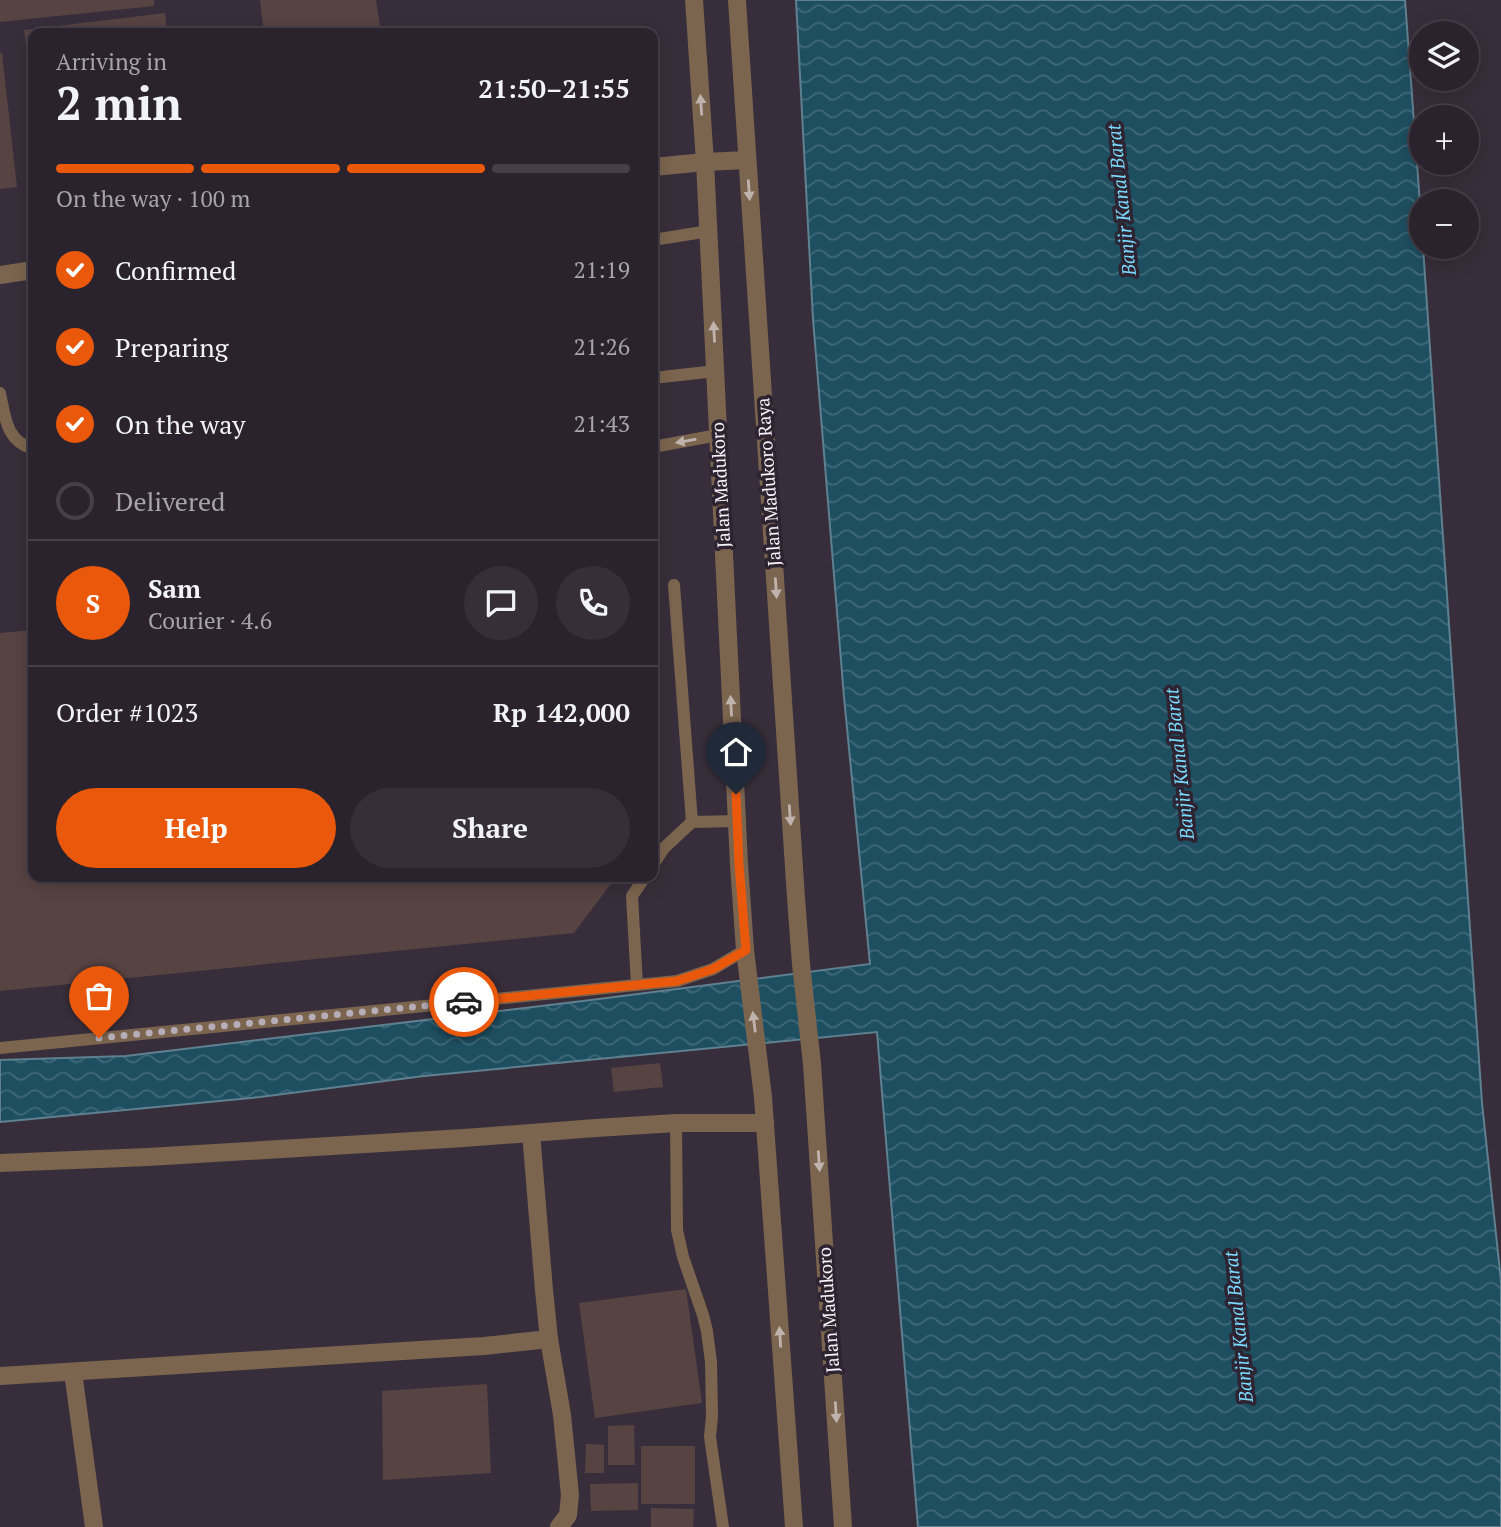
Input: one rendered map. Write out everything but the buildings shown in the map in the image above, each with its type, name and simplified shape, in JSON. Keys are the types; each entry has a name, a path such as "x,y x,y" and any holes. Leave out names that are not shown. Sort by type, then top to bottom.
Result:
{"street":[{"name":"Jalan Madukoro","path":"694,0 709,231 737,821 746,950 765,1123"},
{"name":"Jalan Madukoro Raya","path":"737,0 801,964 812,1064"},
{"path":"658,167 747,160"},
{"path":"0,275 28,271"},
{"name":"Jalan Madukoro","path":"812,1064 843,1527"},
{"path":"0,1163 148,1157 676,1123 765,1123 794,1527"},
{"path":"531,1133 542,1267 570,1495 568,1515 559,1527"},
{"path":"0,1377 470,1347 550,1339"},
{"path":"73,1372 94,1527"}],"lane":[{"path":"658,239 709,231"},
{"path":"658,377 716,371"},
{"path":"0,393 10,431 22,445 28,447"},
{"path":"658,446 718,435"},
{"path":"674,585 692,822"},
{"path":"658,857 664,848 692,822 737,821"},
{"path":"637,985 632,896 642,882"},
{"path":"0,1048 677,981 713,969 746,950"},
{"path":"676,1123 677,1230 708,1339 711,1362 710,1437 723,1527"}],"water":[{"name":"Banjir Kanal Barat","path":"796,0 1405,0 1409,91 1412,91 1413,105 1409,105 1409,175 1418,175 1419,189 1409,189 1409,259 1424,259 1482,1103 1501,1281 1501,1527 918,1527 877,1032 424,1076 260,1097 0,1122 0,1060 126,1056 870,964 844,697 813,319"}],"way so far":[{"path":"99,1038 464,1002"}],"route":[{"path":"464,1002 677,981 713,969 746,950 736,794"}]}
